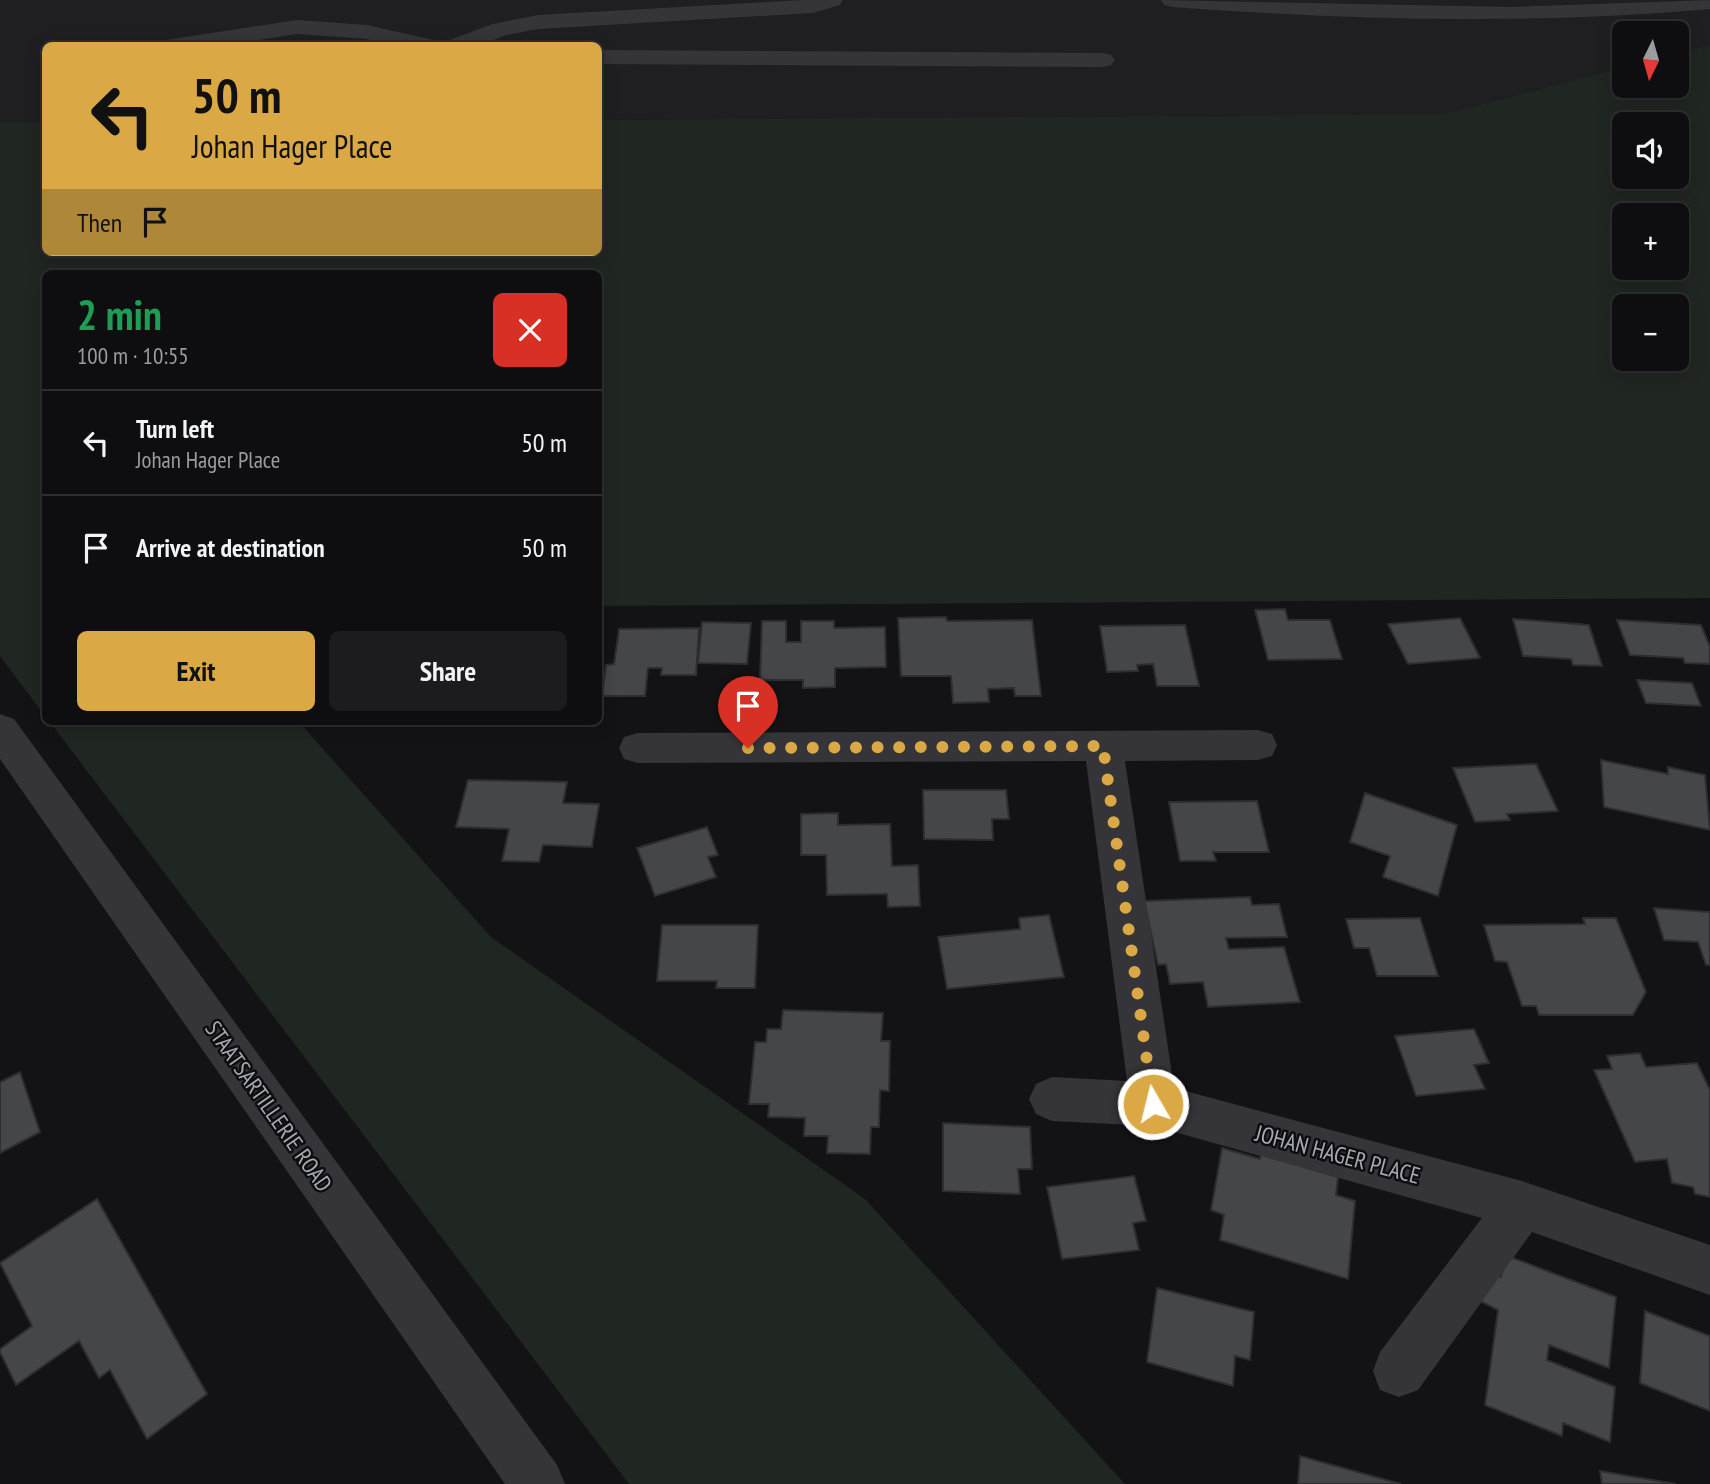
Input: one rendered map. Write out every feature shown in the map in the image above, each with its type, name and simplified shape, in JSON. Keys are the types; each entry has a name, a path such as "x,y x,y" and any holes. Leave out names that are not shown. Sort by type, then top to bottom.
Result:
{"street":[{"path":"466,42 500,29 538,22 813,6 832,0"},
{"path":"1172,0 1475,14 1562,12 1710,2"},
{"path":"1292,0 1473,4 1604,0"},
{"path":"198,42 297,27 367,32 412,42"},
{"path":"602,57 1103,60"},
{"name":"STAATSARTILLERIE ROAD","path":"0,729 538,1484"},
{"path":"638,748 1258,745"},
{"path":"1103,746 1153,1104"},
{"name":"JOHAN HAGER PLACE","path":"1052,1099 1153,1104 1522,1205 1710,1270"},
{"path":"1399,1371 1522,1205"}],"shaded area":[{"path":"0,0 1710,0 1710,45 1689,50 1689,21 1612,21 1612,70 1444,114 602,120 602,42 42,42 42,123 0,123"},
{"path":"1710,45 1710,598 602,606 602,270 42,270 42,712 0,656 0,123 42,123 42,256 602,256 602,120 1444,114 1612,70 1612,98 1689,98 1689,50"},
{"path":"52,725 302,725 491,937 865,1199 1125,1484 629,1484"}],"building":[{"path":"1285,609 1288,620 1330,620 1342,659 1268,660 1255,610"},
{"path":"946,617 947,621 1032,620 1041,696 1015,696 1014,688 988,689 989,702 953,703 951,676 901,676 898,618"},
{"path":"1460,618 1480,658 1408,664 1388,624"},
{"path":"1513,619 1589,625 1602,666 1573,665 1571,659 1523,656"},
{"path":"1617,620 1701,625 1710,647 1710,664 1685,663 1683,658 1630,655"},
{"path":"762,621 786,621 786,642 801,642 801,621 834,621 834,628 885,627 886,667 835,668 835,687 803,688 803,680 760,680"},
{"path":"702,622 751,623 747,664 698,663"},
{"path":"1185,625 1199,686 1157,686 1153,664 1137,665 1138,671 1107,672 1100,626"},
{"path":"699,628 696,675 661,675 662,668 648,668 645,696 602,696 606,665 614,664 619,629"},
{"path":"1637,680 1692,683 1701,706 1646,703"},
{"path":"1601,760 1668,774 1668,767 1705,775 1710,830 1604,807"},
{"path":"1536,764 1558,811 1507,814 1510,820 1475,822 1453,768"},
{"path":"468,780 567,782 563,803 599,804 592,847 543,845 539,862 502,861 509,829 456,827"},
{"path":"923,790 1006,790 1009,819 992,819 993,840 924,839"},
{"path":"1365,793 1457,825 1438,896 1383,877 1390,856 1350,842"},
{"path":"1257,801 1269,852 1213,852 1216,861 1180,861 1169,802"},
{"path":"838,813 838,825 890,824 892,866 918,865 920,906 888,907 887,894 827,895 826,855 801,855 801,814"},
{"path":"707,827 718,855 708,857 716,877 655,896 637,848"},
{"path":"1250,897 1252,905 1279,904 1287,937 1226,938 1229,949 1284,947 1300,1002 1208,1007 1203,982 1170,984 1166,964 1158,965 1144,901"},
{"path":"1654,908 1710,912 1710,965 1706,965 1698,942 1664,940"},
{"path":"1049,915 1064,977 947,989 938,937 1020,929 1019,918"},
{"path":"1420,918 1438,976 1377,976 1369,948 1354,948 1346,919"},
{"path":"1583,918 1616,918 1646,992 1633,1015 1539,1015 1536,1006 1522,1006 1507,962 1495,961 1484,925 1585,924"},
{"path":"662,925 758,925 755,988 716,988 717,981 657,981"},
{"path":"783,1010 883,1013 881,1041 890,1041 889,1091 880,1090 879,1127 871,1127 870,1154 827,1153 828,1136 804,1136 805,1118 768,1117 769,1104 749,1104 755,1042 766,1042 767,1029 781,1029"},
{"path":"1474,1029 1489,1063 1474,1065 1485,1089 1416,1096 1395,1036"},
{"path":"1640,1053 1646,1067 1697,1063 1710,1090 1710,1197 1695,1194 1693,1187 1672,1183 1667,1159 1635,1162 1594,1070 1612,1069 1607,1056"},
{"path":"20,1072 40,1132 0,1153 0,1082"},
{"path":"943,1123 1030,1127 1032,1169 1018,1169 1020,1194 943,1191"},
{"path":"1222,1148 1260,1159 1261,1154 1338,1177 1336,1195 1355,1201 1348,1279 1220,1240 1224,1215 1211,1210"},
{"path":"1134,1176 1146,1221 1133,1223 1139,1250 1062,1259 1047,1187"},
{"path":"97,1199 207,1394 147,1439 110,1370 99,1378 79,1341 16,1385 0,1352 0,1349 32,1326 0,1263"},
{"path":"1505,1255 1616,1297 1609,1368 1549,1345 1547,1360 1615,1387 1610,1442 1563,1423 1562,1436 1485,1405 1498,1310 1482,1302 1486,1271 1501,1277"},
{"path":"1157,1288 1254,1312 1250,1360 1235,1356 1233,1386 1147,1362"},
{"path":"1645,1311 1710,1336 1710,1411 1640,1383"},
{"path":"1300,1456 1401,1484 1298,1484"},
{"path":"1600,1471 1676,1484 1602,1484"}],"route":[{"path":"748,748 1103,746 1153,1104"}]}
